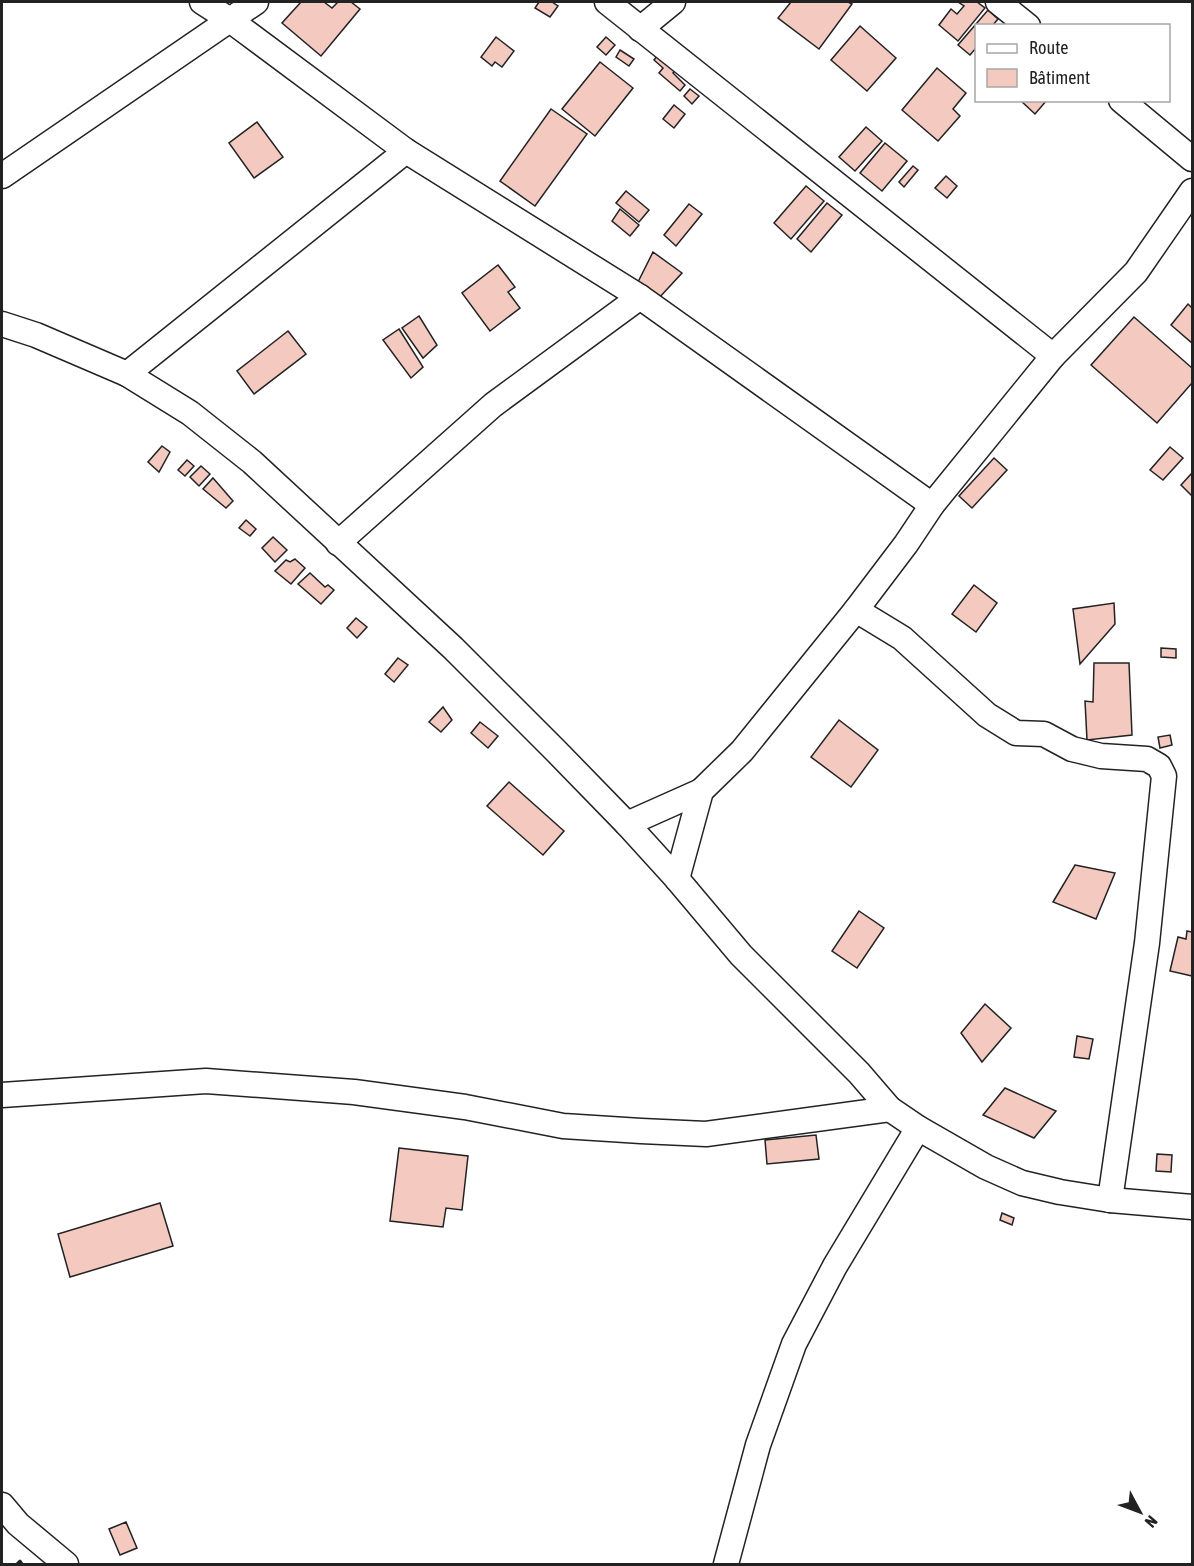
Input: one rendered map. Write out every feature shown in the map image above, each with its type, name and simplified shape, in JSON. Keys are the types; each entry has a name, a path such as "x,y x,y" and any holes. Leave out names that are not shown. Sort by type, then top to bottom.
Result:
{"street":[{"path":"202,2 230,20 406,151 640,297 932,505"},
{"path":"2,176 256,2"},
{"path":"607,2 1053,356"},
{"path":"640,29 674,2"},
{"path":"998,2 1026,24"},
{"path":"1123,102 1192,159"},
{"path":"127,374 406,151"},
{"path":"627,825 701,791 742,751 856,610 906,544 932,505 1053,356 1136,272 1192,191"},
{"path":"338,543 493,405 640,297"},
{"path":"2,324 36,335 127,374 190,413 243,455 453,648 627,825 677,879 741,955 859,1073 890,1109 986,1167 1022,1183 1110,1200 1192,1207"},
{"path":"856,610 902,638 987,716 1016,733 1044,734 1072,748 1101,756 1147,759 1159,766 1164,776 1147,943 1110,1200"},
{"path":"677,879 701,791"},
{"path":"2,1095 206,1082 354,1092 465,1107 563,1126 706,1134 890,1109"},
{"path":"726,1564 758,1445 794,1344 835,1266 918,1128"},
{"path":"2,1505 18,1524 66,1564"}],"building":[{"path":"301,2 324,2 332,8 338,2 351,2 360,9 321,56 282,23"},
{"path":"539,2 552,2 558,6 550,17 535,8"},
{"path":"791,2 848,2 852,4 819,49 778,18"},
{"path":"958,2 977,2 985,8 958,41 939,25 951,9 957,14 964,6"},
{"path":"988,10 998,19 994,24 976,24"},
{"path":"975,25 975,49 970,55 958,45"},
{"path":"860,26 896,58 867,91 831,60"},
{"path":"496,37 514,51 502,67 495,62 492,66 481,57"},
{"path":"606,37 615,45 606,55 597,47"},
{"path":"620,50 634,59 629,66 616,57"},
{"path":"660,52 678,66 673,73 685,85 680,91 659,73 663,68 654,60"},
{"path":"600,62 633,88 595,136 562,109"},
{"path":"937,68 966,93 953,109 960,116 938,141 902,110"},
{"path":"690,89 699,96 692,104 684,96"},
{"path":"1022,102 1045,102 1035,114"},
{"path":"674,105 685,114 674,128 663,119"},
{"path":"551,109 587,134 535,206 500,181"},
{"path":"257,122 283,157 254,178 229,143"},
{"path":"866,127 882,141 855,171 839,157"},
{"path":"885,143 907,161 882,191 860,173"},
{"path":"913,166 918,170 904,187 899,182"},
{"path":"946,176 957,186 947,198 935,188"},
{"path":"806,186 824,201 791,239 774,223"},
{"path":"626,191 649,210 639,222 616,203"},
{"path":"827,203 842,215 811,252 797,239"},
{"path":"689,204 702,214 676,246 664,235"},
{"path":"620,209 639,225 630,236 612,221"},
{"path":"653,252 682,273 658,299 638,282"},
{"path":"498,265 515,287 508,292 520,308 490,331 462,293"},
{"path":"1188,304 1192,308 1192,343 1171,325"},
{"path":"419,316 437,345 423,358 402,328"},
{"path":"1134,317 1192,368 1192,383 1157,423 1091,365"},
{"path":"399,329 423,367 411,378 383,340"},
{"path":"288,331 306,354 254,394 237,371"},
{"path":"162,446 170,452 159,472 148,462"},
{"path":"1170,447 1183,458 1163,480 1150,470"},
{"path":"994,458 1007,470 972,508 959,496"},
{"path":"187,460 194,466 185,476 178,470"},
{"path":"201,466 210,474 199,486 190,477"},
{"path":"1192,473 1192,496 1181,485"},
{"path":"213,478 233,501 226,508 203,489"},
{"path":"246,520 256,529 250,536 239,528"},
{"path":"273,537 287,550 275,562 262,548"},
{"path":"295,559 305,568 291,584 275,571 286,560 290,562"},
{"path":"310,573 325,587 328,585 334,590 321,604 298,584"},
{"path":"974,585 997,603 976,632 952,614"},
{"path":"1114,603 1115,624 1080,664 1073,609"},
{"path":"356,618 367,627 357,638 347,628"},
{"path":"1161,648 1176,649 1176,658 1161,657"},
{"path":"398,658 408,665 394,682 385,674"},
{"path":"1094,663 1129,663 1132,735 1087,740 1085,701 1093,702"},
{"path":"443,707 452,720 441,732 429,722"},
{"path":"839,720 878,750 851,787 811,757"},
{"path":"480,722 498,736 488,748 471,733"},
{"path":"1170,735 1172,745 1160,748 1158,737"},
{"path":"509,782 564,831 543,855 487,806"},
{"path":"1075,865 1115,873 1096,919 1053,902"},
{"path":"859,911 884,928 857,968 832,951"},
{"path":"1187,931 1192,932 1192,976 1170,971 1178,937 1186,939"},
{"path":"985,1004 1011,1028 982,1062 961,1033"},
{"path":"1077,1036 1093,1039 1089,1059 1074,1057"},
{"path":"1005,1088 1056,1111 1034,1138 983,1115"},
{"path":"816,1135 819,1159 767,1164 765,1140"},
{"path":"399,1148 468,1156 462,1210 446,1208 443,1227 390,1221"},
{"path":"1157,1154 1172,1155 1171,1172 1156,1171"},
{"path":"160,1203 173,1246 70,1277 58,1234"},
{"path":"1002,1213 1014,1218 1012,1225 1000,1220"},
{"path":"126,1522 137,1548 120,1555 109,1529"}],"wall":[{"path":"17,1564 20,1561 22,1564"}]}
